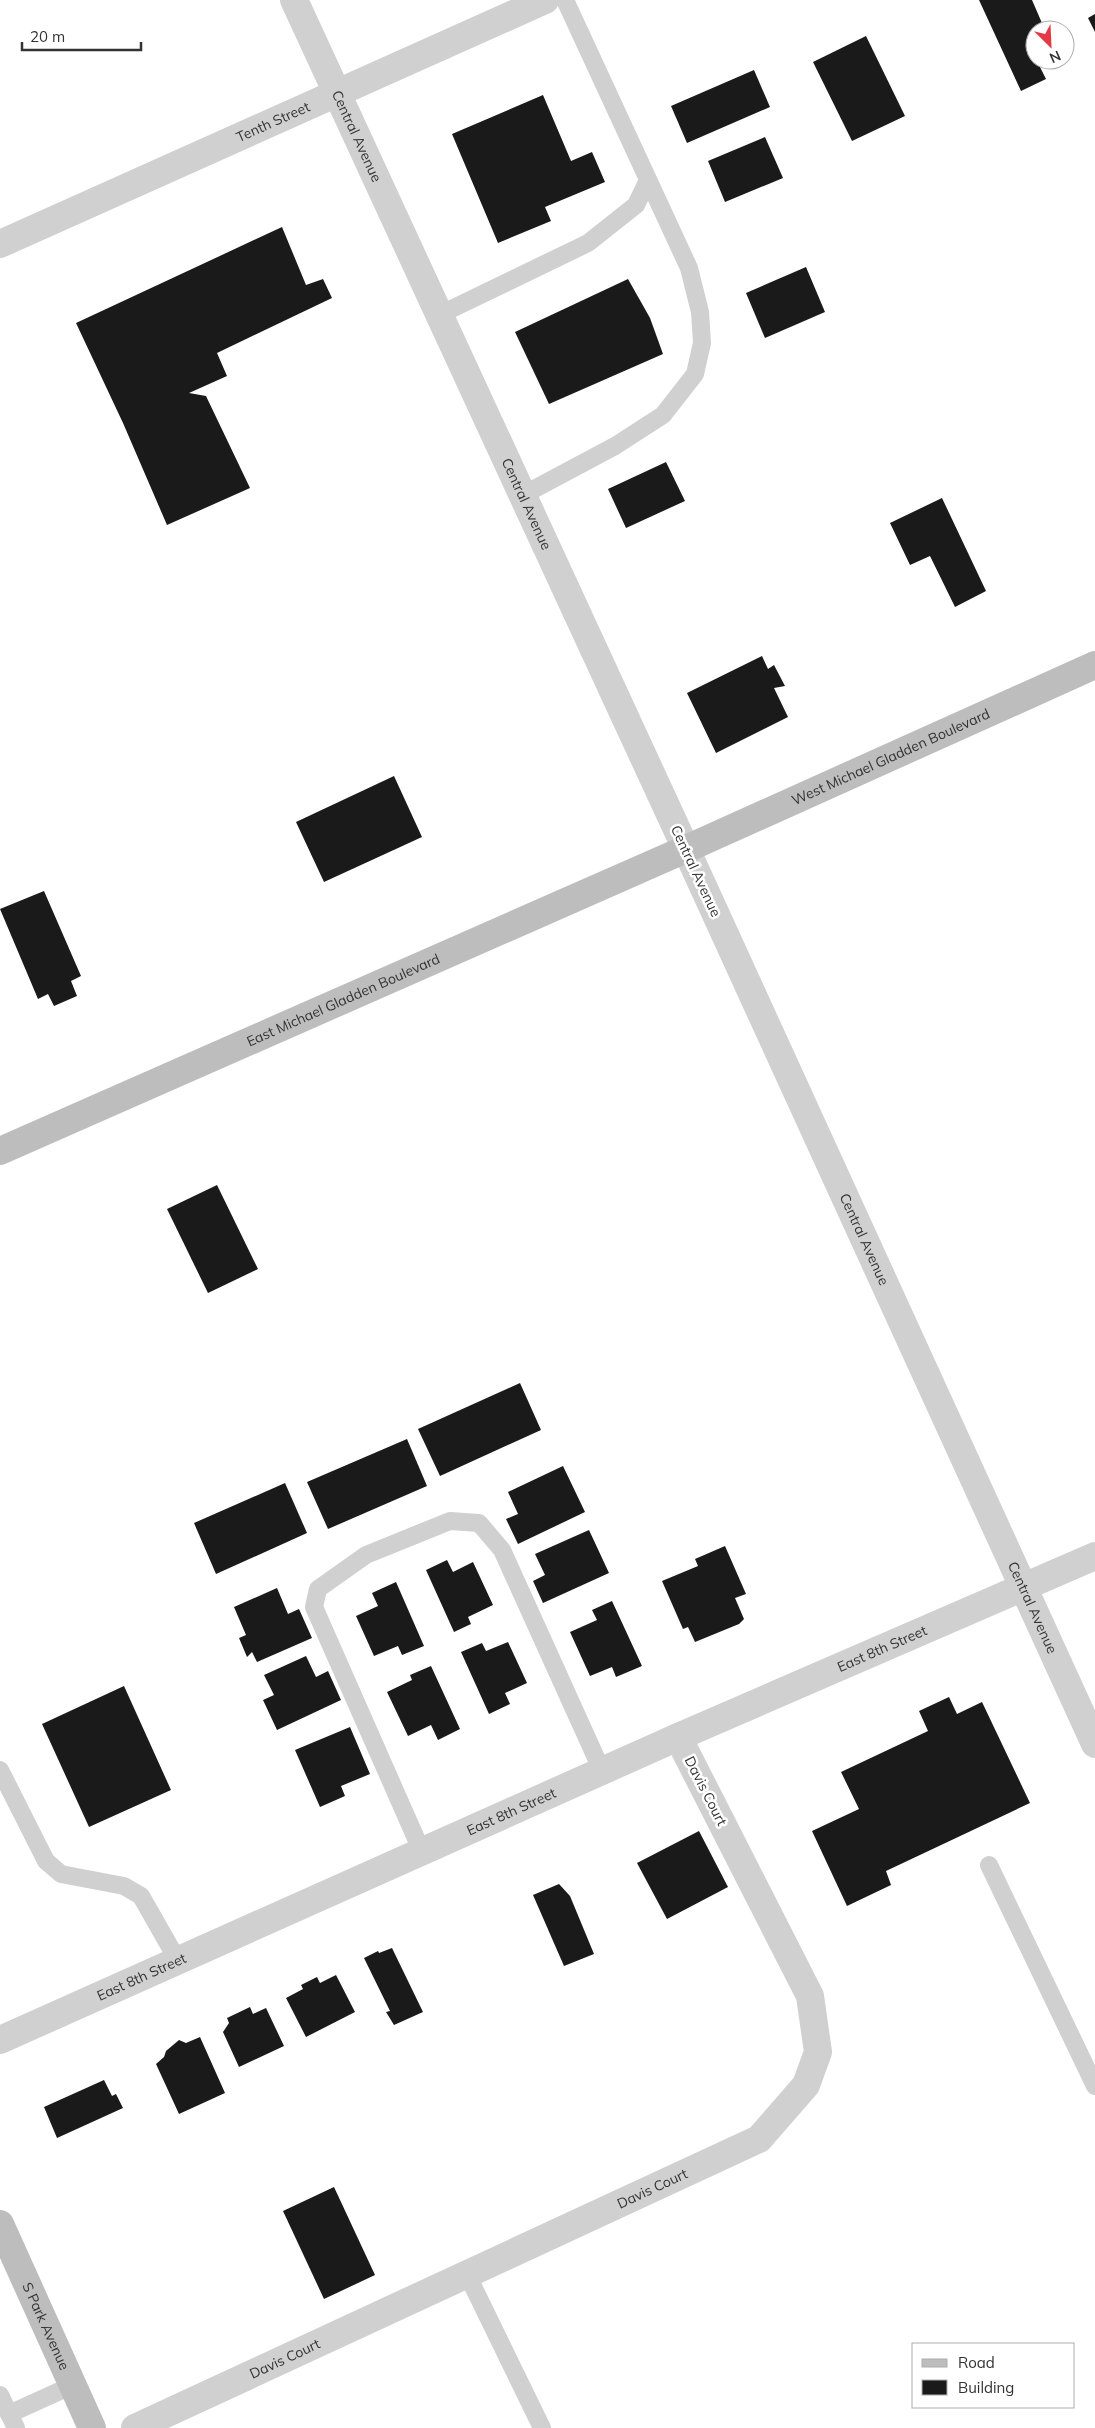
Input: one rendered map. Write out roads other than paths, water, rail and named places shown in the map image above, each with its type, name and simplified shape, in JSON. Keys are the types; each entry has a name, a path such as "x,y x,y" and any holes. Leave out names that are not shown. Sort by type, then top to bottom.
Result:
{"main road":[{"name":"West Michael Gladden Boulevard","path":"686,849 1095,665"},
{"name":"East Michael Gladden Boulevard","path":"0,1151 686,849"},
{"name":"S Park Avenue","path":"0,2224 8,2262 73,2385 92,2428"}],"street":[{"name":"Central Avenue","path":"294,0 686,849 1095,1744"},
{"name":"Tenth Street","path":"0,244 545,0"},
{"name":"East 8th Street","path":"0,2040 678,1737 1095,1556"},
{"name":"Davis Court","path":"135,2428 759,2139 806,2085 818,2052 810,1996 678,1737"}],"lane":[{"path":"523,495 615,446 663,415 695,374 702,343 700,312 689,268 565,0"},
{"path":"439,315 588,243 636,205 648,180"},
{"path":"422,1852 314,1607 318,1589 366,1555 450,1521 479,1523 502,1550 602,1772"},
{"path":"0,1770 46,1861 61,1874 124,1886 141,1896 178,1961"},
{"path":"989,1865 1095,2086"},
{"path":"467,2274 542,2428"},
{"path":"0,2395 12,2421 73,2385"}]}
